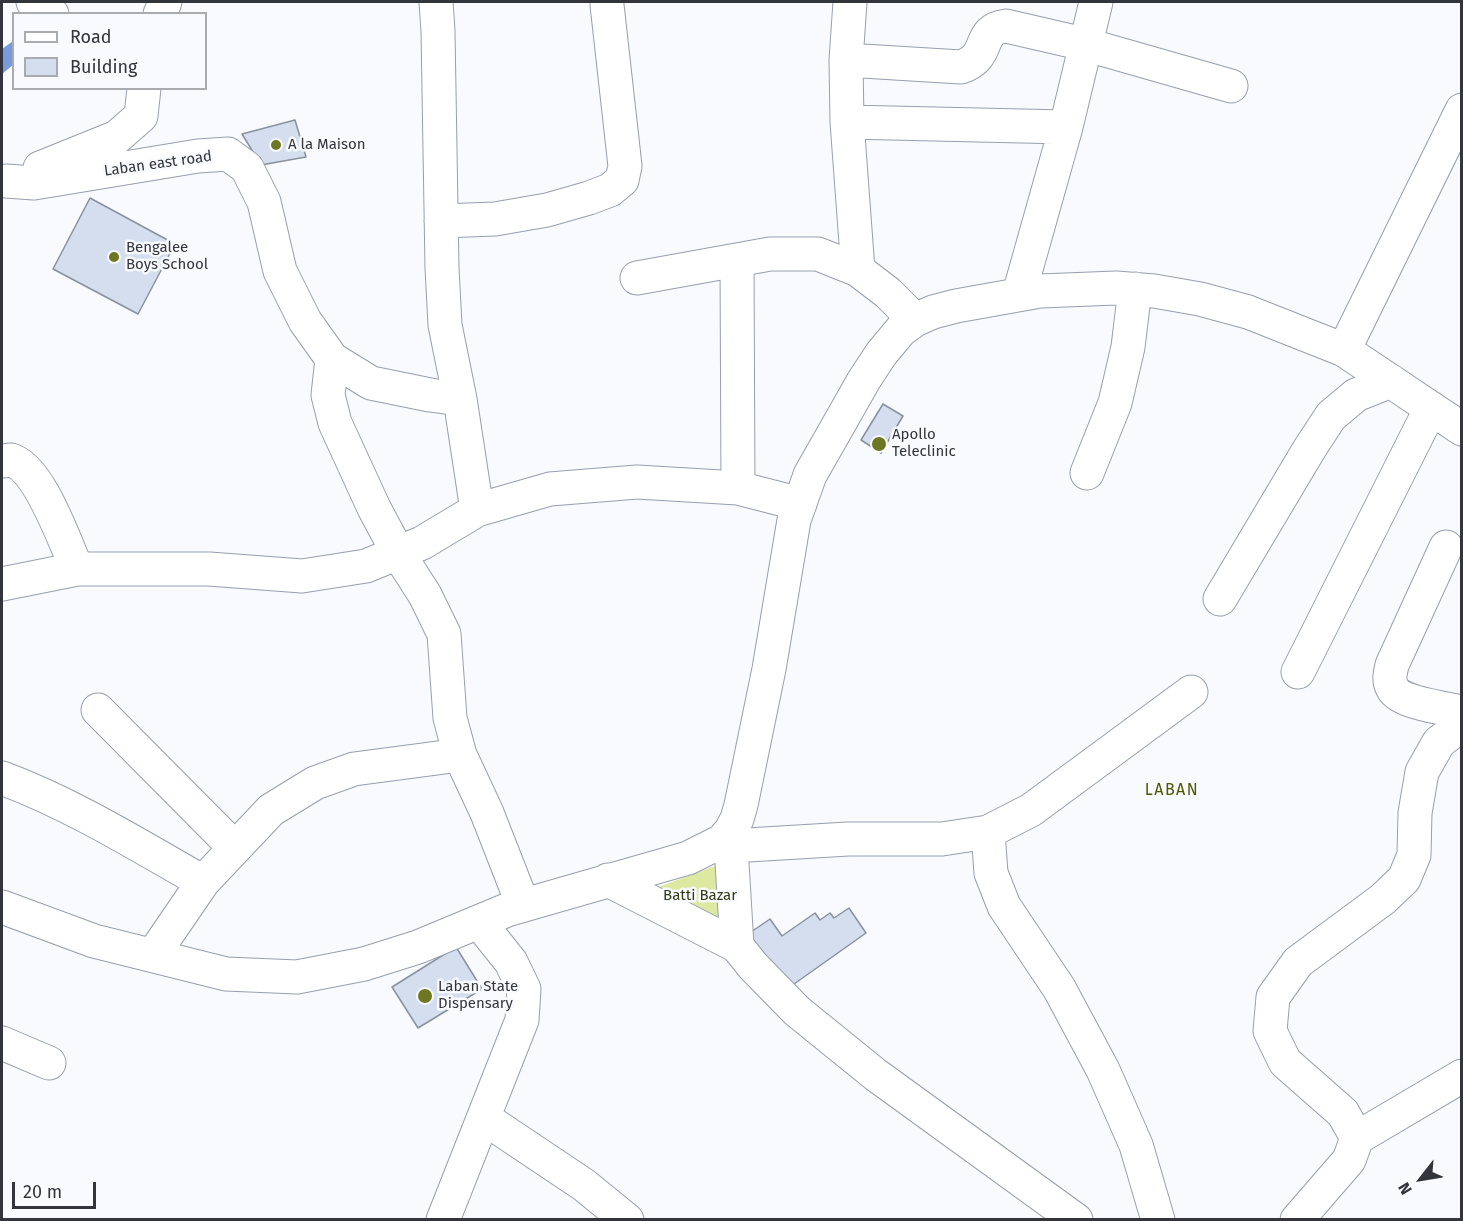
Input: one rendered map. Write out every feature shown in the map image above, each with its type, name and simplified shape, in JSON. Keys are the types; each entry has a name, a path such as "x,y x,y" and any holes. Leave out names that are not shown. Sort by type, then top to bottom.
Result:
{"street":[{"path":"33,2 49,12"},
{"path":"436,2 445,325 460,399 477,510"},
{"path":"850,2 846,60 847,122 858,270"},
{"path":"1019,294 1066,127 1084,44 1096,2"},
{"path":"441,221 495,219 547,210 610,190 622,180 625,166 607,5"},
{"path":"846,60 961,67 971,64 979,56 988,34 996,27 1006,26 1084,44 1231,87"},
{"path":"4,184 117,137 141,116 144,90"},
{"path":"1344,350 1461,110"},
{"path":"847,122 1066,127"},
{"name":"Laban east road","path":"4,184 34,183 198,156 228,154 247,168 256,185 264,202 280,271 304,321 332,359 371,383 460,399"},
{"path":"637,278 770,254 818,254 858,270 888,293 915,320"},
{"path":"737,260 738,488"},
{"path":"737,946 729,841 741,805 769,669 794,520 810,475 864,380 881,354 901,330 915,320 933,312 1019,294 1078,289 1135,289 1200,298 1248,312 1344,350 1461,429"},
{"path":"1087,473 1115,403 1128,347 1135,289"},
{"path":"332,359 328,395 335,423 398,553 425,595 444,634 450,718 460,755 487,813 523,905"},
{"path":"1220,599 1331,417 1356,395 1391,381"},
{"path":"1298,672 1431,408"},
{"path":"2,461 10,460 28,471 41,489 77,569"},
{"path":"2,584 77,569 209,568 302,576 366,566 422,543 477,510 550,489 637,482 738,488 800,504"},
{"path":"1446,547 1392,665 1389,678 1393,691 1406,700 1461,712"},
{"path":"2,907 94,941 226,974 297,977 364,964 418,947 523,905 688,858 722,841 942,839 988,832 1031,810 1191,692"},
{"path":"98,710 235,848"},
{"path":"1357,1138 1343,1113 1285,1062 1270,1031 1273,997 1298,962 1383,899 1404,879 1414,855 1415,813 1422,772 1439,742 1461,725"},
{"path":"153,955 203,882 271,810 315,783 354,769 460,755"},
{"path":"2,778 30,788 108,828 203,882"},
{"path":"988,832 991,873 1004,906 1059,988 1102,1070 1136,1145 1158,1220"},
{"path":"608,880 737,946 753,966 798,1011 876,1075 1076,1220"},
{"path":"443,1220 522,1020 524,989 511,962 479,922"},
{"path":"2,1044 49,1063"},
{"path":"1297,1220 1349,1160 1357,1138 1461,1076"},
{"path":"484,1118 584,1185 627,1220"}],"green space":[{"name":"Batti Bazar","path":"723,863 726,935 642,893"}],"water":[{"path":"12,42 12,66 2,74 2,49"}],"building":[{"name":"A la Maison","path":"295,120 306,157 261,165 242,134"},
{"name":"Bengalee Boys School","path":"90,198 175,244 138,314 53,269"},
{"path":"883,404 903,416 881,453 861,440"},
{"path":"849,908 866,933 787,989 748,934 770,919 782,936 815,913 820,920 830,913 834,918"},
{"path":"456,947 482,989 418,1028 392,987"}],"place":[{"name":"A la Maison","path":"276,145"},
{"name":"Bengalee Boys School","path":"114,257"},
{"name":"Apollo Teleclinic","path":"879,444"},
{"name":"Laban State Dispensary","path":"425,996"}],"district":[{"name":"LABAN","path":"1172,791"}]}
